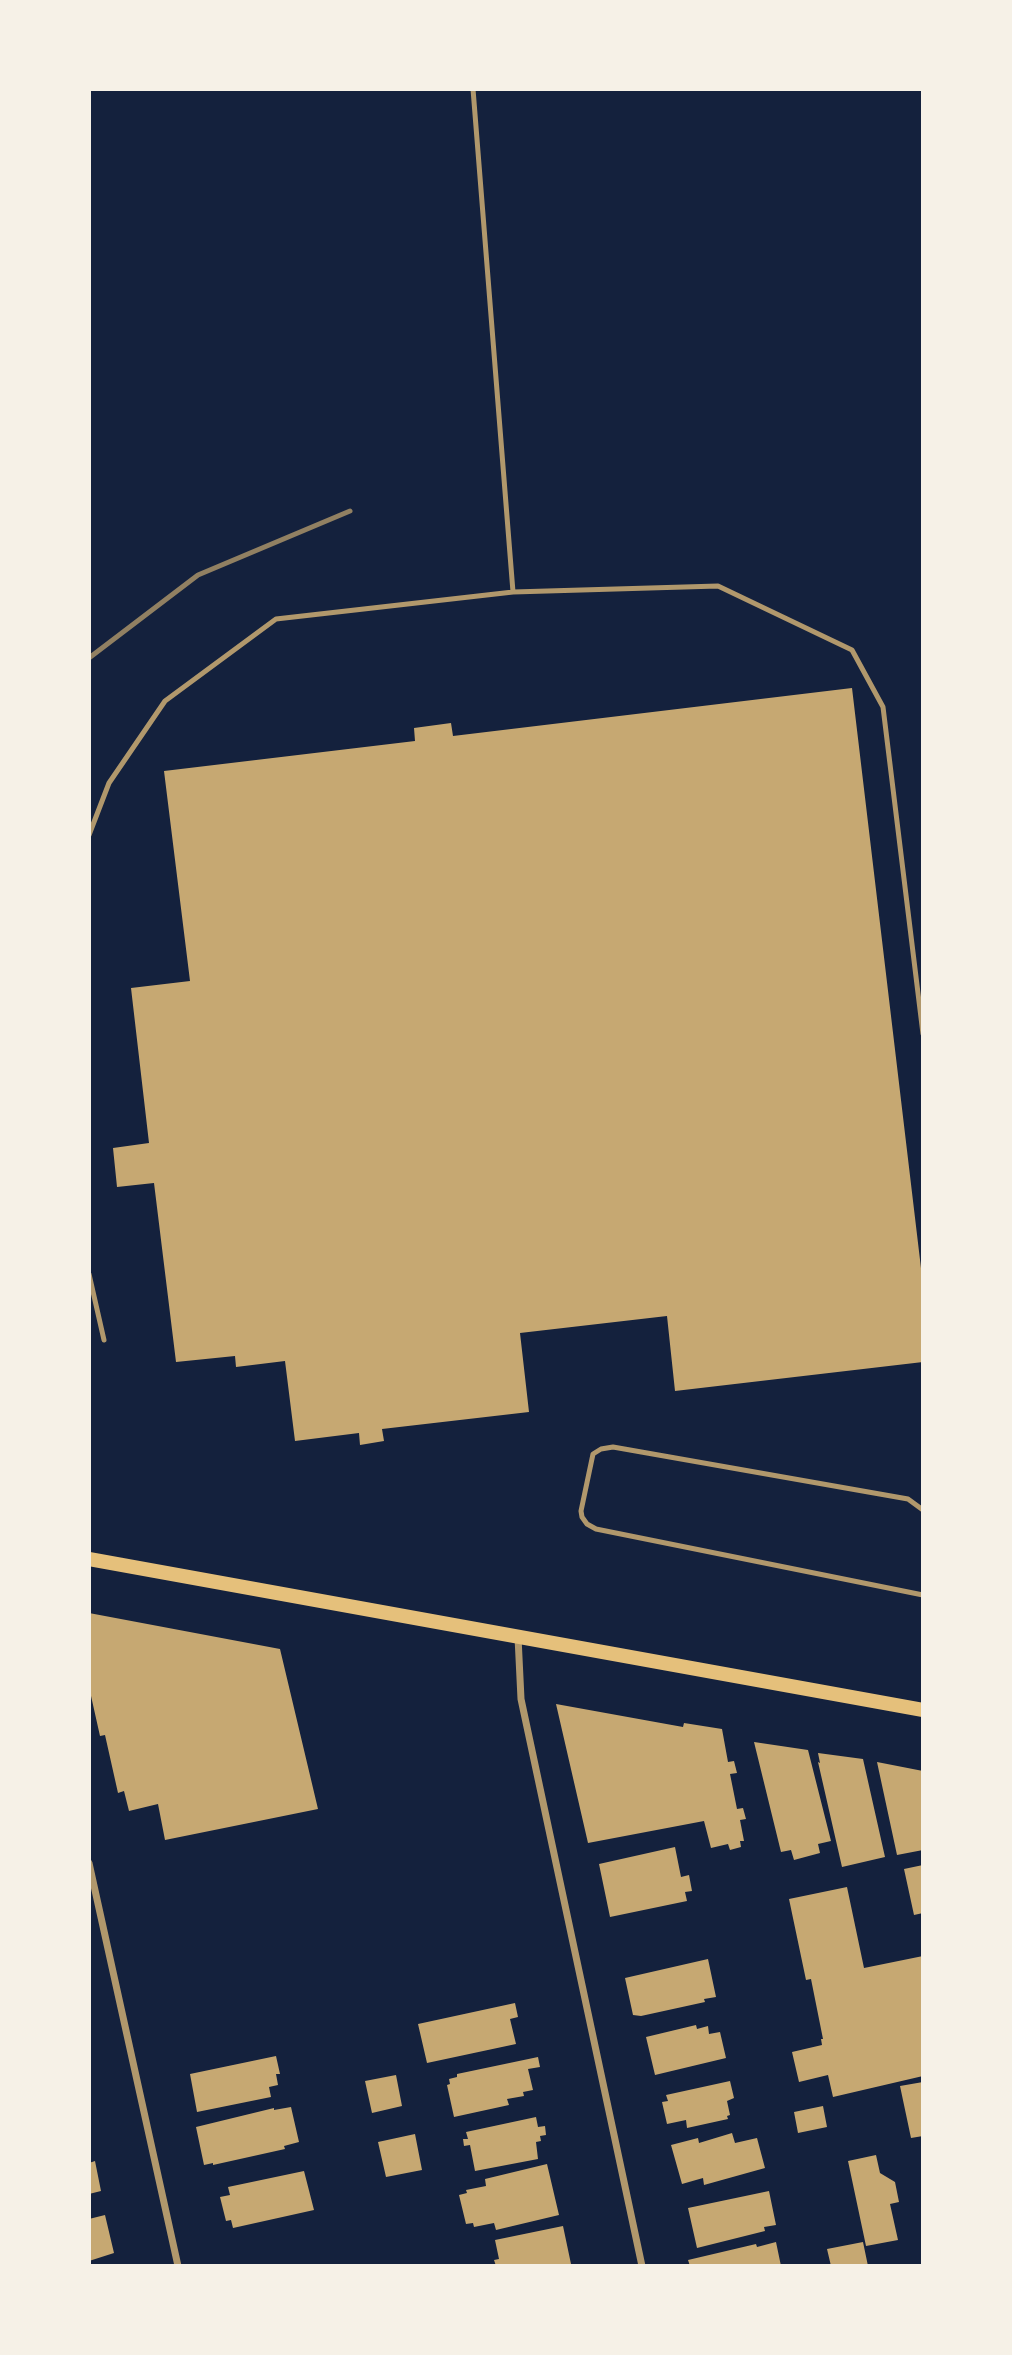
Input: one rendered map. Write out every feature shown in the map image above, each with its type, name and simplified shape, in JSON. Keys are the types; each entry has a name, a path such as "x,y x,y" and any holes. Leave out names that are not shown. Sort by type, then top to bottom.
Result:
{"main road":[{"path":"89,1559 923,1710"}],"street":[{"path":"518,1636 521,1699 642,2266"},
{"path":"89,1863 178,2266"}],"lane":[{"path":"473,89 513,592"},
{"path":"89,835 109,783 165,701 276,619 513,592 718,586 852,650 883,707 923,1034"},
{"path":"89,1274 104,1340"},
{"path":"923,1510 908,1499 612,1447 593,1454 581,1511 587,1524 596,1529 923,1595"}],"building":[{"path":"852,688 923,1285 923,1362 675,1391 667,1316 520,1333 529,1412 382,1429 384,1441 360,1445 359,1433 295,1441 285,1361 236,1367 235,1356 176,1362 154,1183 117,1187 113,1148 149,1143 131,988 190,981 164,771 415,741 414,728 451,723 453,736"},
{"path":"89,1613 280,1649 318,1809 165,1840 158,1804 129,1811 124,1791 118,1793 105,1735 100,1736 89,1687"},
{"path":"556,1704 683,1727 684,1723 722,1729 728,1762 734,1761 737,1773 730,1774 737,1809 743,1808 746,1819 740,1820 744,1841 740,1841 741,1847 730,1850 728,1844 711,1848 704,1821 588,1843"},
{"path":"754,1742 808,1750 831,1841 818,1844 820,1853 794,1860 791,1850 781,1852"},
{"path":"818,1753 863,1759 885,1857 842,1867"},
{"path":"877,1762 923,1771 923,1850 897,1855"},
{"path":"675,1847 681,1877 689,1875 692,1891 685,1892 687,1901 610,1917 599,1864"},
{"path":"923,1865 923,1913 914,1915 904,1869"},
{"path":"847,1887 864,1968 923,1956 923,2076 833,2097 828,2075 799,2082 792,2052 822,2045 823,2039 811,1979 806,1980 789,1899"},
{"path":"708,1959 716,1997 704,1999 705,2002 641,2016 633,2015 625,1978"},
{"path":"515,2003 518,2017 510,2019 516,2044 427,2063 418,2024"},
{"path":"696,2025 697,2029 708,2026 709,2034 720,2032 726,2058 655,2075 646,2037"},
{"path":"276,2056 280,2074 276,2074 278,2085 269,2087 271,2097 197,2112 190,2074"},
{"path":"538,2057 540,2067 528,2069 533,2090 523,2092 524,2096 507,2099 509,2105 454,2117 447,2085 450,2084 449,2079 457,2077 457,2074"},
{"path":"396,2075 402,2106 372,2113 365,2081"},
{"path":"730,2081 734,2098 727,2101 730,2115 727,2116 728,2119 687,2128 686,2120 667,2124 662,2102 668,2101 666,2095"},
{"path":"923,2082 923,2136 911,2138 900,2086"},
{"path":"823,2106 827,2127 798,2133 794,2112"},
{"path":"291,2107 299,2142 284,2146 285,2149 204,2165 196,2127 274,2108"},
{"path":"536,2117 538,2127 545,2126 546,2135 540,2136 541,2141 536,2142 538,2159 475,2171 470,2145 464,2146 463,2139 468,2139 466,2132"},
{"path":"732,2133 735,2143 757,2138 765,2168 704,2185 703,2178 682,2184 671,2145 698,2138 699,2143"},
{"path":"415,2134 422,2170 386,2177 378,2142"},
{"path":"876,2155 880,2173 895,2182 899,2202 890,2204 898,2240 866,2246 848,2161"},
{"path":"95,2161 101,2191 89,2194 89,2163"},
{"path":"547,2164 559,2215 496,2230 494,2223 474,2227 473,2223 466,2224 459,2195 467,2193 466,2190 486,2186 485,2179"},
{"path":"304,2171 314,2210 233,2228 231,2220 226,2221 220,2197 230,2195 228,2187"},
{"path":"769,2191 776,2225 764,2227 765,2231 697,2248 688,2208"},
{"path":"105,2215 114,2253 89,2261 89,2219"},
{"path":"563,2226 571,2264 496,2266 494,2260 499,2259 495,2240"},
{"path":"776,2242 781,2266 690,2266 688,2260 756,2244 757,2247"},
{"path":"863,2242 868,2266 831,2266 827,2249"}],"railway":[{"path":"89,658 198,575 350,511"}]}
